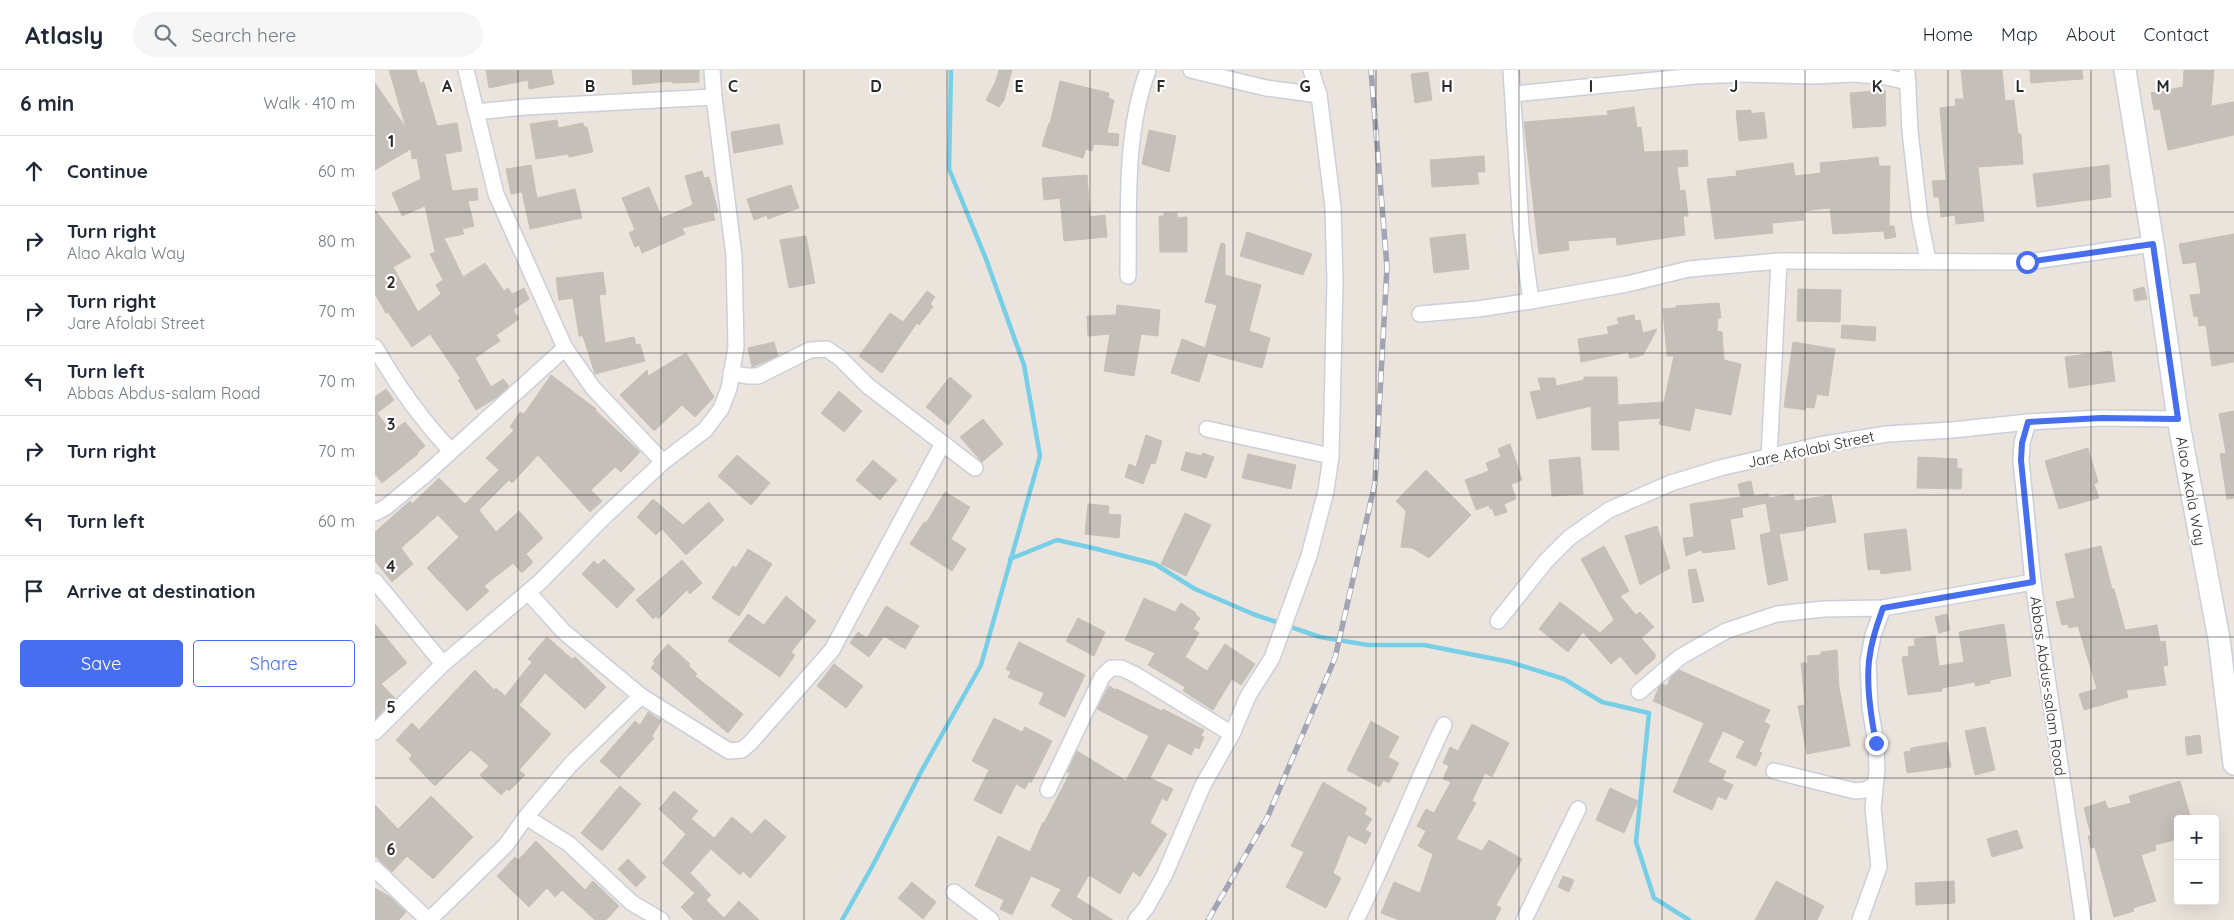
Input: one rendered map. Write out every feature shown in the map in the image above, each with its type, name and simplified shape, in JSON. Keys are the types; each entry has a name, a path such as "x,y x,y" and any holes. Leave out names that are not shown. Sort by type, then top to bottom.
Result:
{"street":[{"path":"466,70 496,194 565,348 593,388 663,462"},
{"path":"375,732 443,664 528,592 604,516 663,462 705,430 721,409 729,388 735,347 734,256 713,98 712,70"},
{"path":"1128,276 1129,180 1135,123 1148,70"},
{"path":"1191,70 1266,88 1319,95"},
{"path":"1136,920 1146,908 1164,876 1203,785 1232,734 1247,696 1272,658 1309,556 1326,491 1331,456 1335,281 1333,207 1319,95 1311,70"},
{"path":"1511,70 1521,228 1531,301"},
{"name":"Alao Akala Way","path":"2125,70 2153,244 2178,419 2226,639 2234,764"},
{"path":"1513,94 1695,73 1907,76 1910,131 1920,220 1929,260"},
{"path":"476,112 525,107 713,98"},
{"path":"1420,314 1478,309 1531,301 1627,284 1689,269 1779,260 2027,262 2153,244"},
{"path":"1769,458 1779,260"},
{"path":"375,347 392,378 450,450"},
{"path":"375,513 386,507 425,475 450,450 565,348"},
{"path":"731,373 758,376 810,350 827,349 840,358 868,386 975,468"},
{"name":"Jare Afolabi Street","path":"1498,621 1547,560 1569,538 1609,510 1671,482 1720,468 1819,445 1887,434 2101,418 2178,419"},
{"name":"Abbas Abdus-salam Road","path":"2028,422 2022,443 2021,460 2033,582 2083,920"},
{"path":"1207,429 1331,456"},
{"path":"528,592 563,631 587,649 641,696 729,751 742,750 832,650 943,443"},
{"path":"375,581 443,664"},
{"path":"1639,692 1680,657 1726,631 1777,614 1824,609 1883,608 2033,582"},
{"path":"1860,920 1879,867 1873,808 1877,770 1876,743 1870,708 1868,662 1873,636 1883,608"},
{"path":"1048,790 1102,677 1111,668 1121,668 1134,674 1232,734"},
{"path":"375,869 428,920 506,845 526,817 571,764 641,696"},
{"path":"1356,920 1381,870 1415,785 1444,724"},
{"path":"1774,772 1855,791 1865,790 1874,785"},
{"path":"1524,920 1578,808"},
{"path":"526,817 569,844 632,903 661,920"},
{"path":"954,892 991,920"}],"building":[{"path":"389,70 416,70 420,83 424,82 437,126 457,123 462,151 445,154 452,191 477,188 478,200 468,201 474,226 462,229 464,234 444,238 463,277 485,263 504,291 508,288 512,294 524,288 529,299 513,310 519,319 496,335 500,341 475,358 491,387 503,379 509,386 497,397 476,410 458,380 461,379 430,334 412,347 388,312 386,313 375,294 375,210 411,257 393,267 418,312 441,294 436,285 443,280 430,254 435,252 425,206 402,216 392,193 421,179 417,158 412,159 411,149 375,170 375,83 406,128"},
{"path":"486,70 551,70 554,84 529,89 528,80 489,88"},
{"path":"632,70 699,70 699,82 672,83 672,81 633,85"},
{"path":"999,70 1012,70 1004,100 999,107 986,100"},
{"path":"1961,70 2002,70 2005,101 2014,100 2018,134 2021,134 2023,164 1978,167 1984,221 1956,224 1955,215 1941,217 1939,197 1934,197 1932,181 1946,180 1940,108 1956,106 1955,99 1964,99"},
{"path":"2030,70 2082,70 2083,79 2031,83"},
{"path":"2184,70 2214,70 2211,106 2234,102 2234,135 2168,150 2160,109 2154,110 2151,93 2183,87"},
{"path":"1428,72 1432,100 1415,103 1411,74"},
{"path":"1060,81 1109,93 1108,98 1114,100 1107,133 1119,134 1118,146 1094,144 1092,151 1086,149 1083,158 1042,146 1050,124"},
{"path":"1885,90 1886,126 1853,128 1850,93"},
{"path":"1634,107 1637,128 1641,127 1644,152 1687,150 1688,166 1677,167 1680,191 1685,190 1688,216 1683,216 1685,235 1617,245 1616,237 1568,241 1569,250 1539,254 1524,122 1608,115 1607,111"},
{"path":"1751,110 1751,114 1764,112 1767,138 1739,141 1736,111"},
{"path":"557,120 558,128 583,123 584,127 587,127 593,152 569,157 568,154 536,159 530,124"},
{"path":"779,124 783,144 734,153 731,132"},
{"path":"1149,130 1176,136 1169,172 1142,164"},
{"path":"1484,156 1485,172 1477,172 1479,184 1432,187 1430,160"},
{"path":"1878,157 1879,166 1890,166 1889,226 1894,226 1896,237 1885,239 1884,231 1833,234 1830,208 1803,211 1804,220 1772,223 1773,233 1715,239 1707,179 1737,176 1736,171 1793,163 1795,176 1821,173 1820,163"},
{"path":"531,165 537,198 575,189 582,218 530,229 522,192 511,194 506,169"},
{"path":"2109,165 2111,197 2037,207 2033,174"},
{"path":"702,171 704,178 709,177 718,212 713,213 715,220 682,228 685,234 642,253 639,245 635,247 629,233 635,230 622,198 649,187 662,218 693,205 685,176"},
{"path":"1087,175 1090,217 1105,215 1107,237 1064,241 1060,198 1044,200 1042,178"},
{"path":"791,185 799,208 768,219 767,215 754,220 747,199"},
{"path":"1164,213 1177,213 1177,218 1187,217 1187,252 1160,252 1159,216 1164,216"},
{"path":"1247,232 1312,254 1303,275 1240,256"},
{"path":"1465,234 1469,269 1434,273 1430,238"},
{"path":"2234,234 2234,362 2212,366 2206,325 2199,326 2198,316 2194,317 2190,295 2201,294 2196,262 2183,264 2179,244"},
{"path":"806,236 815,283 789,288 780,240"},
{"path":"1221,243 1225,244 1225,275 1261,285 1249,331 1270,338 1262,368 1208,353 1199,382 1171,373 1182,339 1205,348 1217,305 1205,302"},
{"path":"603,272 606,294 599,295 605,343 634,337 636,345 640,344 645,361 595,374 583,336 579,336 573,298 559,300 556,278"},
{"path":"2144,287 2147,299 2135,301 2133,290"},
{"path":"1798,289 1841,290 1840,322 1797,321"},
{"path":"927,291 935,297 930,304 933,307 919,325 917,323 882,373 859,356 890,313 903,322"},
{"path":"1719,303 1721,318 1718,318 1717,331 1722,332 1724,360 1741,364 1731,415 1695,408 1690,431 1659,424 1661,418 1618,421 1619,450 1592,450 1591,406 1537,419 1530,392 1541,390 1538,378 1555,378 1556,386 1584,380 1584,377 1617,377 1618,405 1664,402 1674,356 1667,356 1663,309 1676,308 1676,306"},
{"path":"1117,305 1160,310 1158,336 1141,334 1134,376 1104,371 1110,334 1088,336 1087,316 1116,315"},
{"path":"1634,315 1635,321 1640,320 1643,333 1657,329 1643,355 1630,358 1628,352 1581,362 1578,339 1609,334 1607,327 1619,324 1617,318"},
{"path":"1842,325 1876,327 1875,341 1841,338"},
{"path":"774,342 778,356 752,367 748,348"},
{"path":"1793,342 1835,349 1828,396 1817,394 1814,408 1806,407 1805,410 1784,407"},
{"path":"2111,351 2115,381 2069,388 2065,357"},
{"path":"686,353 714,397 695,417 682,405 654,431 620,395 647,370 648,376"},
{"path":"551,375 596,409 640,452 621,472 615,467 591,490 602,501 590,512 538,455 512,483 509,480 479,510 496,532 519,511 543,538 526,554 533,562 522,573 513,563 484,586 489,591 467,611 427,568 459,537 438,515 401,548 413,564 392,582 375,561 375,532 410,501 412,504 439,478 465,504 499,470 486,458 514,430 510,427 520,412 524,414"},
{"path":"950,377 972,396 948,425 926,407"},
{"path":"386,389 394,400 377,413 391,432 405,422 425,446 382,483 375,474 375,397"},
{"path":"839,391 862,411 844,432 821,413"},
{"path":"2234,411 2234,498 2227,499 2220,454 2226,453 2219,414"},
{"path":"983,419 1003,444 982,462 960,437"},
{"path":"1146,435 1162,441 1155,464 1151,463 1143,484 1125,477 1129,464 1136,467"},
{"path":"1510,444 1522,480 1511,484 1516,499 1504,504 1507,512 1495,516 1489,505 1476,510 1465,480 1489,471 1486,463 1501,457 1498,449"},
{"path":"2088,448 2098,482 2094,484 2099,498 2059,509 2045,461"},
{"path":"1186,452 1201,456 1203,453 1214,457 1206,478 1181,470"},
{"path":"1248,454 1296,465 1291,489 1242,478"},
{"path":"737,455 770,483 751,505 718,476"},
{"path":"1580,457 1583,494 1552,496 1549,460"},
{"path":"1918,457 1957,459 1957,468 1962,469 1961,489 1917,488"},
{"path":"873,460 897,480 880,500 856,480"},
{"path":"1426,470 1471,515 1429,558 1412,548 1401,547 1406,511 1396,501"},
{"path":"1751,481 1754,496 1768,494 1769,498 1793,494 1795,501 1831,495 1836,522 1779,534 1788,580 1768,585 1760,535 1771,532 1766,503 1742,508 1743,517 1730,519 1735,549 1703,553 1701,550 1686,556 1683,538 1694,537 1690,504 1741,497 1738,484"},
{"path":"945,492 970,507 951,539 966,549 952,571 910,544 924,522 926,523"},
{"path":"653,499 683,525 709,502 724,520 686,555 662,529 656,535 637,517"},
{"path":"1088,504 1109,506 1108,514 1121,515 1119,538 1085,534"},
{"path":"1185,513 1211,525 1186,576 1161,564"},
{"path":"1657,526 1670,568 1640,585 1625,536"},
{"path":"1906,529 1911,570 1881,574 1880,569 1868,570 1864,534"},
{"path":"1604,546 1629,591 1620,596 1636,615 1640,612 1654,627 1641,638 1655,654 1655,658 1636,675 1620,656 1611,664 1583,632 1568,652 1539,629 1560,602 1600,633 1614,620 1581,559"},
{"path":"2101,546 2125,630 2157,625 2160,642 2165,641 2168,665 2163,666 2166,685 2126,690 2128,697 2084,710 2079,694 2097,689 2078,626 2069,628 2068,624 2062,625 2056,602 2075,598 2065,554"},
{"path":"748,549 772,564 739,616 712,598 733,566 736,568"},
{"path":"604,559 635,589 617,608 582,574 594,561 598,565"},
{"path":"682,560 702,583 690,594 687,590 658,619 656,616 653,619 636,600"},
{"path":"1696,569 1704,601 1693,603 1688,570"},
{"path":"786,596 816,621 791,652 795,655 780,677 728,641 748,614 764,625"},
{"path":"1144,598 1175,612 1181,603 1196,613 1200,618 1193,629 1199,633 1185,657 1207,671 1225,644 1255,664 1241,685 1232,679 1213,710 1183,691 1185,687 1148,665 1155,653 1125,640"},
{"path":"886,606 919,626 905,649 884,636 869,657 850,643 858,632 867,638"},
{"path":"1947,614 1950,630 1939,633 1935,617"},
{"path":"1078,618 1105,632 1094,656 1066,641"},
{"path":"375,624 407,663 381,684 395,698 375,719"},
{"path":"2004,624 2011,676 1990,680 1990,683 1975,686 1975,682 1942,688 1942,691 1908,695 1902,657 1909,656 1908,647 1915,646 1914,639 1935,636 1939,666 1964,662 1959,632"},
{"path":"547,637 572,659 575,657 606,687 585,709 545,673 519,705 551,734 519,770 525,775 509,791 507,789 501,795 480,775 489,766 471,750 435,786 409,759 412,755 396,740 412,723 419,730 475,670 494,690 496,688 505,696 532,662 528,659"},
{"path":"1019,642 1085,675 1065,717 1039,704 1044,693 1008,677 1011,672 1006,669"},
{"path":"668,644 690,664 688,665 697,674 695,676 743,714 728,733 651,668 655,663 653,661"},
{"path":"1837,650 1839,687 1850,746 1807,754 1798,706 1805,705 1801,663 1808,663 1807,656 1821,655 1821,652"},
{"path":"834,664 863,686 846,708 817,686"},
{"path":"1679,670 1770,710 1764,722 1770,725 1759,752 1762,753 1756,766 1736,757 1745,741 1723,731 1708,762 1726,771 1722,780 1733,785 1726,800 1718,796 1712,810 1673,792 1704,723 1653,701 1659,687 1662,684 1667,686 1671,677"},
{"path":"1109,686 1162,711 1163,709 1204,730 1201,736 1204,737 1199,749 1195,747 1191,755 1168,743 1150,778 1173,789 1167,801 1162,798 1150,823 1167,834 1140,877 1133,871 1120,894 1089,875 1076,897 1113,920 1074,920 1051,906 1061,889 1031,876 1012,915 1000,909 1004,900 975,886 998,836 1030,852 1043,822 1070,773 1067,772 1077,751 1126,781 1149,736 1097,709"},
{"path":"648,712 661,721 652,736 654,738 619,778 600,761 635,721 640,725"},
{"path":"994,718 1022,732 1025,727 1052,741 1031,783 1029,781 1025,789 1016,784 1001,814 974,800 989,770 972,761"},
{"path":"1371,721 1399,737 1388,757 1399,763 1389,783 1383,780 1380,787 1347,770"},
{"path":"1472,724 1509,743 1492,777 1485,773 1472,801 1476,803 1456,839 1482,851 1489,840 1522,859 1496,905 1501,908 1495,920 1399,920 1381,913 1394,882 1420,893 1433,854 1418,846 1426,831 1417,826 1426,809 1434,813 1451,782 1443,779 1449,766 1443,763 1450,747 1458,751"},
{"path":"1985,727 1995,770 1975,775 1965,731"},
{"path":"2200,735 2202,753 2187,755 2185,737"},
{"path":"1947,742 1951,767 1907,773 1904,752 1911,751 1911,748"},
{"path":"2180,781 2190,815 2174,815 2174,840 2155,845 2156,850 2141,855 2156,901 2133,908 2134,911 2114,917 2095,847 2091,848 2088,836 2091,835 2084,808 2105,801 2108,809 2131,803 2129,796"},
{"path":"1323,782 1367,808 1364,814 1372,819 1365,830 1371,833 1366,844 1348,835 1333,873 1341,878 1326,908 1286,887 1304,852 1291,846"},
{"path":"620,786 641,804 602,851 581,833"},
{"path":"1610,788 1638,801 1624,833 1596,820"},
{"path":"674,791 698,811 691,819 714,838 732,817 752,834 765,819 786,837 750,878 743,871 740,875 711,849 690,873 711,895 706,900 724,918 739,901 759,920 694,920 681,907 695,893 662,863 686,834 659,809"},
{"path":"431,796 473,837 433,879 407,856 392,872 375,856 375,805 398,829"},
{"path":"2017,830 2023,848 1992,857 1987,839"},
{"path":"536,841 585,890 593,881 619,906 606,920 595,920 562,890 555,897 547,888 529,907 497,876 515,857 518,860"},
{"path":"628,859 646,877 636,887 618,869"},
{"path":"1563,876 1574,880 1569,892 1558,887"},
{"path":"1776,881 1824,906 1817,920 1755,920"},
{"path":"1954,881 1955,903 1916,905 1915,883"},
{"path":"912,882 936,902 923,919 898,898"},
{"path":"375,888 390,897 406,912 399,920 375,920"}],"waterway":[{"path":"842,920 922,770 981,665 1040,456 1024,365 986,259 949,169 951,70"},
{"path":"1010,559 1057,540 1097,549 1155,564 1195,589 1253,614 1320,637 1368,645 1424,645 1510,662 1564,679 1602,702 1649,713 1636,842 1654,898 1689,920"}],"railway":[{"path":"1208,920 1268,816 1335,658 1375,483 1387,267 1371,70"}],"route":[{"path":"1876,743 1870,708 1868,662 1873,636 1883,608 2033,582 2021,460 2022,443 2028,422 2101,418 2178,419 2153,244 2089,255 2027,262"}]}
